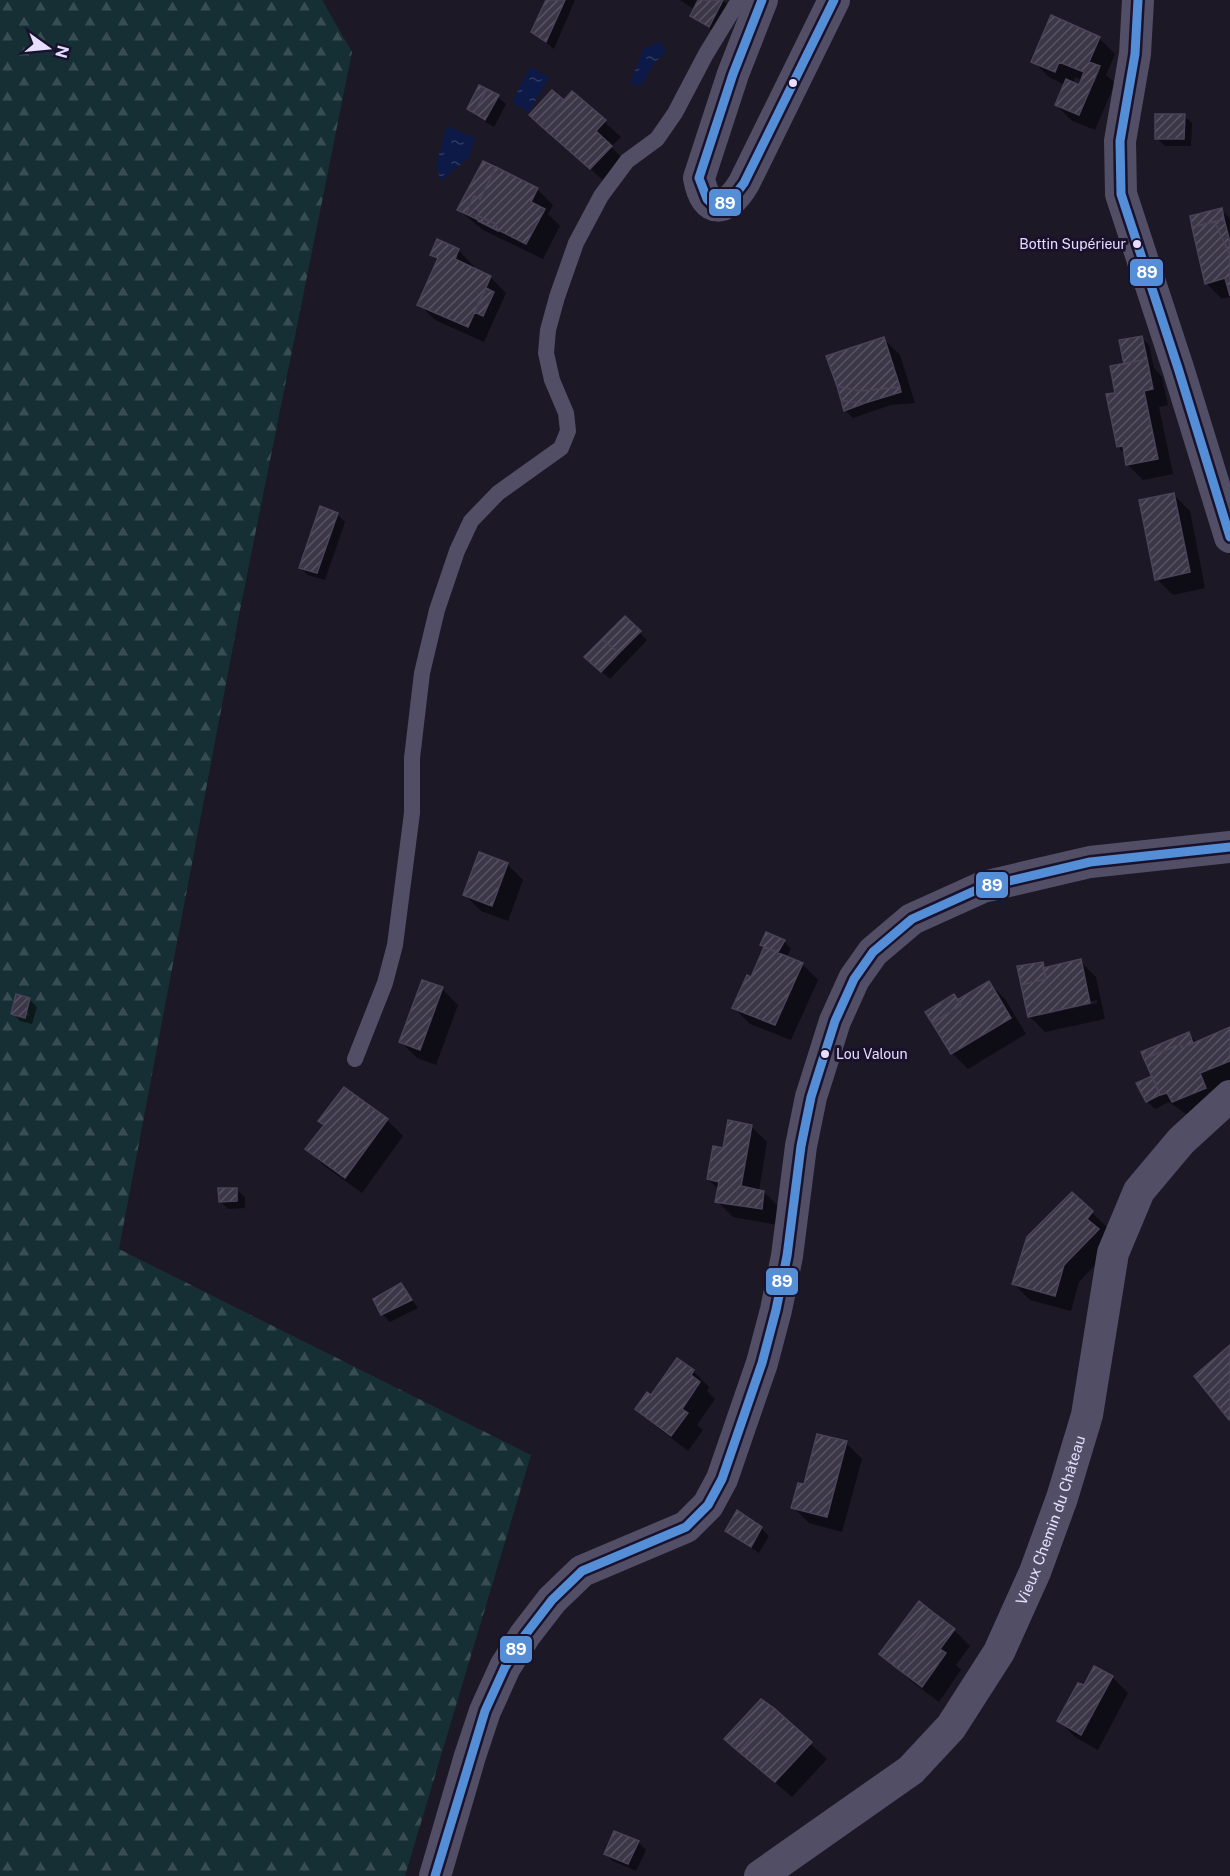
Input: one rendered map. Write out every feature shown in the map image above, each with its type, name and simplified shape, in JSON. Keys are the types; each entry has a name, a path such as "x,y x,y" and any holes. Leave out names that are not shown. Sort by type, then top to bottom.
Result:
{"street":[{"path":"762,0 732,74 699,178 707,201 715,205 727,204 736,196 744,183 834,0"},
{"path":"1138,0 1136,54 1120,141 1121,194 1230,537"},
{"path":"435,1876 485,1711 505,1667 525,1635 552,1600 582,1571 686,1527 708,1505 722,1479 762,1363 776,1310 787,1256 801,1146 811,1097 835,1021 854,979 873,952 912,919 983,887 1090,862 1230,847"},
{"name":"Vieux Chemin du Château","path":"760,1876 911,1770 951,1727 999,1652 1035,1572 1062,1498 1087,1415 1113,1253 1139,1191 1181,1141 1230,1096"}],"lane":[{"path":"355,1059 385,983 395,945 412,813 412,758 422,673 437,610 457,551 471,521 498,494 561,447 568,431 566,413 552,380 546,353 548,330 576,243 600,196 627,161 657,139 675,113 706,54 739,0"}],"green space":[{"path":"0,0 322,0 352,52 239,615 119,1249 531,1455 405,1876 0,1876"}],"water":[{"path":"660,42 666,52 655,62 641,86 630,83 644,48"},
{"path":"530,67 549,77 529,112 512,102"},
{"path":"447,126 475,138 469,157 441,181 436,166"}],"building":[{"path":"546,0 565,0 546,42 531,32"},
{"path":"698,0 723,0 709,27 690,16"},
{"path":"1051,15 1100,37 1089,62 1100,66 1079,115 1055,105 1066,79 1079,85 1084,72 1059,62 1055,72 1031,62"},
{"path":"479,85 487,89 474,113 467,109"},
{"path":"487,89 499,95 485,120 474,113"},
{"path":"552,90 564,100 541,126 529,115"},
{"path":"572,91 606,120 596,131 612,146 590,169 541,126"},
{"path":"1155,114 1185,114 1184,139 1155,139"},
{"path":"483,161 496,167 480,199 474,196 466,214 457,210"},
{"path":"496,167 538,188 531,202 545,209 526,244 466,214 474,196 480,199"},
{"path":"1222,208 1224,219 1192,227 1190,216"},
{"path":"476,215 496,224 498,231 478,221"},
{"path":"1224,219 1230,242 1230,256 1215,222"},
{"path":"1215,222 1230,256 1230,296 1225,278 1205,284 1192,227"},
{"path":"437,239 459,249 455,259 491,276 468,327 417,305 438,258 430,255"},
{"path":"486,288 494,292 483,316 474,312"},
{"path":"1142,336 1147,359 1124,364 1119,340"},
{"path":"884,337 900,387 860,391 837,386 826,356"},
{"path":"1147,359 1153,389 1144,391 1158,459 1126,465 1123,446 1117,447 1106,394 1115,393 1110,366"},
{"path":"837,386 860,391 900,387 901,392 865,403 852,402 841,400"},
{"path":"841,400 852,402 865,403 844,411"},
{"path":"1174,493 1190,572 1155,580 1139,500"},
{"path":"320,506 338,513 317,573 299,568"},
{"path":"625,616 641,631 619,653 602,639"},
{"path":"602,639 619,653 601,672 584,657"},
{"path":"479,852 508,863 492,906 463,895"},
{"path":"766,932 785,940 778,952 760,945"},
{"path":"764,947 803,963 775,1025 732,1008 747,975 751,977"},
{"path":"1081,959 1090,1003 1028,1017 1021,985 1046,979 1043,968"},
{"path":"1043,962 1046,979 1021,985 1017,966"},
{"path":"422,980 443,987 420,1050 399,1042"},
{"path":"989,981 1011,1018 951,1054 932,1023 961,1005 957,1000"},
{"path":"16,994 30,998 25,1018 11,1014"},
{"path":"954,994 961,1005 932,1023 925,1012"},
{"path":"1230,1027 1230,1061 1200,1073 1206,1088 1172,1102 1167,1093 1160,1095 1144,1059 1180,1044 1182,1048"},
{"path":"1189,1032 1193,1043 1182,1048 1180,1044 1144,1059 1141,1052"},
{"path":"1152,1076 1160,1095 1146,1102 1136,1083"},
{"path":"344,1087 388,1119 345,1178 305,1149 324,1125 318,1121"},
{"path":"728,1120 752,1125 741,1186 764,1191 762,1209 715,1202 719,1182 707,1179 713,1146 723,1148"},
{"path":"218,1188 237,1188 237,1201 219,1202"},
{"path":"1072,1192 1093,1211 1087,1219 1099,1229 1064,1265 1055,1296 1012,1284 1027,1237"},
{"path":"401,1283 412,1300 381,1315 373,1299"},
{"path":"1230,1345 1230,1419 1229,1420 1194,1376"},
{"path":"677,1358 694,1370 691,1375 700,1382 682,1409 688,1413 671,1436 635,1409 647,1392 651,1395"},
{"path":"817,1434 847,1441 827,1517 791,1508 798,1483 804,1484"},
{"path":"737,1510 762,1527 751,1547 725,1531"},
{"path":"919,1601 934,1613 893,1665 879,1654"},
{"path":"934,1613 955,1629 940,1649 946,1653 922,1687 893,1665"},
{"path":"1094,1666 1113,1676 1081,1735 1057,1721 1078,1683 1084,1685"},
{"path":"761,1699 775,1709 739,1752 724,1739"},
{"path":"775,1709 812,1742 775,1782 739,1752"},
{"path":"614,1831 639,1841 628,1864 604,1854"}],"transit line":[{"name":"89","path":"762,0 733,74 699,178 707,199 718,206 731,200 744,183 834,0"},
{"name":"89","path":"1138,0 1135,54 1120,141 1121,194 1230,537"},
{"name":"89","path":"435,1876 485,1711 505,1667 525,1635 552,1600 582,1571 686,1527 708,1505 722,1479 762,1363 776,1310 787,1256 801,1146 811,1097 835,1021 854,979 873,952 912,919 983,887 1090,862 1230,847"}],"place":[{"name":"Bottin Supérieur","path":"1137,244"},
{"name":"Lou Valoun","path":"825,1054"}]}
